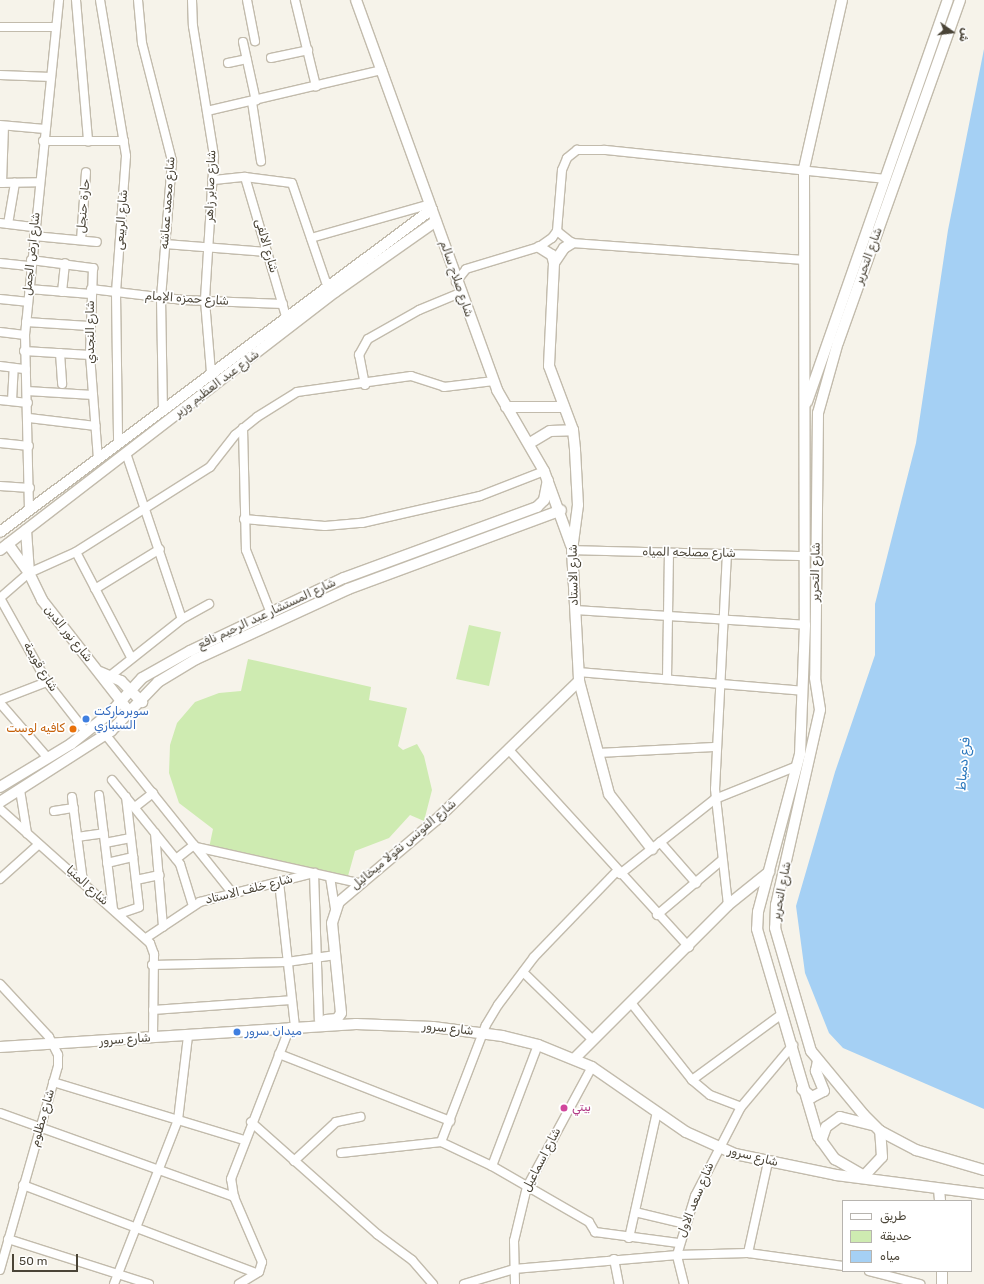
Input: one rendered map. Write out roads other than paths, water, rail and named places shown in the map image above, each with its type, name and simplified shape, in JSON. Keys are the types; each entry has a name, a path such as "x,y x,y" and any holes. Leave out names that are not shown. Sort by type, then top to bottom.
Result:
{"street":[{"name":"شارع ارض الجمل","path":"29,510 29,418 24,351 34,227 59,0"},
{"path":"76,0 88,141"},
{"name":"شارع الربيعى","path":"100,0 124,141 124,212 116,292 118,443"},
{"name":"شارع محمد عماشه","path":"138,0 142,43 172,161 161,298 163,409"},
{"name":"شارع صابر زاهر","path":"192,0 193,26 207,111 214,180 205,301 211,372"},
{"path":"247,0 255,41"},
{"path":"295,0 316,86"},
{"name":"شارع صلاح سالم","path":"356,0 436,221 456,282 494,381 506,407 530,443 546,475 561,510 572,550"},
{"name":"شارع التحرير","path":"842,0 804,168 805,625 802,691 802,736 797,766 769,872 757,929 782,1014 793,1045 802,1089 821,1142 835,1159 864,1176"},
{"name":"شارع التحرير","path":"805,406 948,0"},
{"name":"شارع التحرير","path":"877,1128 811,1051 777,940 775,923 816,737 819,705 815,678 818,413 838,342 960,0"},
{"path":"0,27 55,27"},
{"path":"243,42 254,102 261,161"},
{"path":"271,58 308,50"},
{"path":"228,63 247,59"},
{"path":"207,111 254,102 382,70"},
{"path":"0,75 51,77"},
{"path":"39,182 1,183 2,125 44,129"},
{"path":"43,142 124,141"},
{"path":"456,282 466,270 539,247 557,231 562,170 567,158 577,150 605,150 804,168 885,179"},
{"name":"حارة حنجل","path":"81,240 86,172"},
{"path":"214,180 245,177 292,183 327,285"},
{"name":"شارع الالفى","path":"245,177 286,316"},
{"path":"15,183 4,223 34,227"},
{"path":"311,238 431,207"},
{"name":"شارع عبد العظيم وزير","path":"0,532 431,207"},
{"name":"شارع عبد العظيم وزير","path":"4,547 279,338 335,292 436,221"},
{"path":"557,231 572,243 804,260"},
{"name":"حارة حنجل","path":"34,236 97,242"},
{"path":"554,263 561,251 572,243"},
{"path":"165,244 267,252"},
{"path":"539,247 549,252 554,263"},
{"path":"449,261 474,267"},
{"name":"شارع النجدي","path":"0,263 65,263 92,266 90,355 98,458"},
{"path":"62,292 65,263"},
{"name":"شارع الاستاد","path":"554,263 549,366 573,430 578,505 572,550 579,677 609,794 616,808 656,845"},
{"name":"شارع حمزه الإمام","path":"28,289 62,292 116,292 161,298 282,304"},
{"path":"365,385 359,355 368,340 419,310 460,293"},
{"path":"0,299 27,302"},
{"path":"26,322 90,326"},
{"path":"271,327 273,336 279,338"},
{"path":"0,332 25,335"},
{"path":"256,338 262,342 264,349"},
{"path":"24,351 90,355"},
{"path":"60,353 62,384"},
{"path":"0,366 26,369"},
{"path":"12,401 14,368"},
{"path":"0,598 29,574 76,552 210,467 243,428 297,392 365,385 411,376 444,386 494,381"},
{"path":"27,391 93,395"},
{"path":"0,400 28,403"},
{"path":"506,407 564,407"},
{"path":"29,418 96,426"},
{"path":"243,428 244,519 246,550 270,611"},
{"path":"530,443 550,431 573,430"},
{"path":"131,433 138,444"},
{"path":"0,443 29,446"},
{"path":"118,443 126,453 146,507 182,619"},
{"path":"244,519 325,526 362,523 473,498 546,475"},
{"name":"شارع المستشار عبد الرحيم نافع","path":"0,786 48,758 86,732 119,703 131,689 184,654 270,611 344,578 537,507 544,500 546,475"},
{"path":"0,486 30,488"},
{"name":"شارع المستشار عبد الرحيم نافع","path":"0,802 106,734 131,714 166,677 284,616 403,567 561,510"},
{"name":"شارع نور الدين","path":"26,530 29,574"},
{"name":"شارع نور الدين","path":"4,547 29,574 54,620 100,672 119,703 131,714"},
{"path":"95,589 160,549"},
{"name":"شارع مصلحه المياه","path":"572,550 805,556"},
{"path":"76,552 131,657"},
{"path":"667,678 669,552"},
{"path":"727,553 717,682 714,747 715,799 728,905"},
{"name":"شارع قويمة","path":"0,598 47,682 86,732"},
{"path":"110,676 131,657 182,619 209,604"},
{"path":"575,610 722,621 805,625"},
{"name":"شارع نور الدين","path":"100,672 110,676 131,689 142,702"},
{"path":"579,677 667,678 802,691"},
{"name":"شارع الفونس نقولا ميخائيل","path":"334,910 342,897 436,820 509,750 579,677"},
{"path":"47,682 0,701 48,758"},
{"path":"802,706 812,710 819,705"},
{"path":"802,736 810,730 816,737"},
{"path":"106,734 233,894"},
{"path":"598,753 714,747"},
{"path":"509,750 657,915 689,947"},
{"path":"441,1142 484,1033 498,1005 523,972 568,919 619,872 715,799 797,766"},
{"path":"112,780 176,859 186,877 193,906"},
{"path":"0,786 9,797"},
{"path":"20,790 27,833"},
{"path":"135,808 152,793"},
{"path":"99,795 107,863 116,912 139,908 126,796"},
{"path":"72,797 83,882"},
{"path":"54,811 74,808"},
{"name":"شارع المنيا","path":"0,809 146,938"},
{"path":"155,832 163,926"},
{"path":"77,837 104,833"},
{"path":"105,843 131,838"},
{"path":"0,879 39,844"},
{"path":"656,845 696,883"},
{"path":"176,859 195,846 359,884"},
{"path":"107,863 133,857"},
{"path":"657,915 722,860"},
{"path":"574,1059 689,947 728,905 769,872"},
{"path":"314,873 316,959 326,1021 337,1019 341,1013 335,955 334,910 330,877"},
{"name":"شارع خلف الاستاد","path":"146,938 193,906 314,873"},
{"path":"136,880 159,875"},
{"path":"239,1284 256,1273 262,1262 234,1197 231,1179 244,1140 279,1054 297,1027 286,962 279,882"},
{"path":"146,938 154,954 152,965 152,1010 154,1038"},
{"path":"152,965 286,962 316,959 335,955"},
{"path":"523,972 594,1040"},
{"path":"0,984 54,1045"},
{"path":"152,1010 292,1000"},
{"path":"632,1004 692,1080 710,1095 742,1107"},
{"path":"692,1080 782,1014"},
{"name":"شارع سرور","path":"0,1048 188,1036 297,1027 326,1021 407,1025 484,1033 538,1045 592,1067 657,1112 718,1148 768,1162 939,1189 984,1194"},
{"path":"114,1284 161,1171 178,1120 188,1036"},
{"name":"شارع مظلوم","path":"0,1270 58,1066 54,1045"},
{"path":"492,1166 538,1045"},
{"name":"شارع سعد الاول","path":"684,1284 676,1255 678,1243 718,1148 742,1107 793,1045"},
{"path":"279,1054 450,1121"},
{"path":"802,1089 812,1097 824,1091 816,1071 818,1061"},
{"name":"شارع اسماعيل","path":"515,1284 514,1269 518,1215 527,1187 592,1067"},
{"path":"53,1082 244,1140"},
{"path":"629,1238 657,1112"},
{"path":"0,1113 234,1197"},
{"path":"294,1160 336,1122 360,1116"},
{"path":"821,1142 826,1127 840,1117 877,1128 916,1150 984,1170"},
{"path":"251,1122 412,1260 433,1284"},
{"path":"864,1176 882,1157 877,1128"},
{"path":"341,1153 441,1142 492,1166 589,1222 595,1232 629,1238 678,1243"},
{"path":"748,1253 768,1162"},
{"path":"23,1185 139,1226 256,1273"},
{"path":"939,1189 940,1200"},
{"path":"634,1212 685,1224"},
{"path":"8,1239 149,1284"},
{"path":"464,1284 514,1269 614,1259 676,1255 748,1253 842,1266"},
{"path":"614,1259 619,1284"},
{"path":"873,1272 920,1284"},
{"path":"942,1272 942,1284"}],"water":[{"name":"فرع دمياط","path":"984,49 984,1109 843,1048 829,1033 805,973 796,906 835,772 875,655 875,604 916,443 948,230"}],"place":[{"name":"سوبرماركت السنباري","path":"86,719"},
{"name":"كافيه لوست","path":"73,729"},
{"name":"ميدان سرور","path":"237,1032"},
{"name":"بيتي","path":"564,1108"}]}
